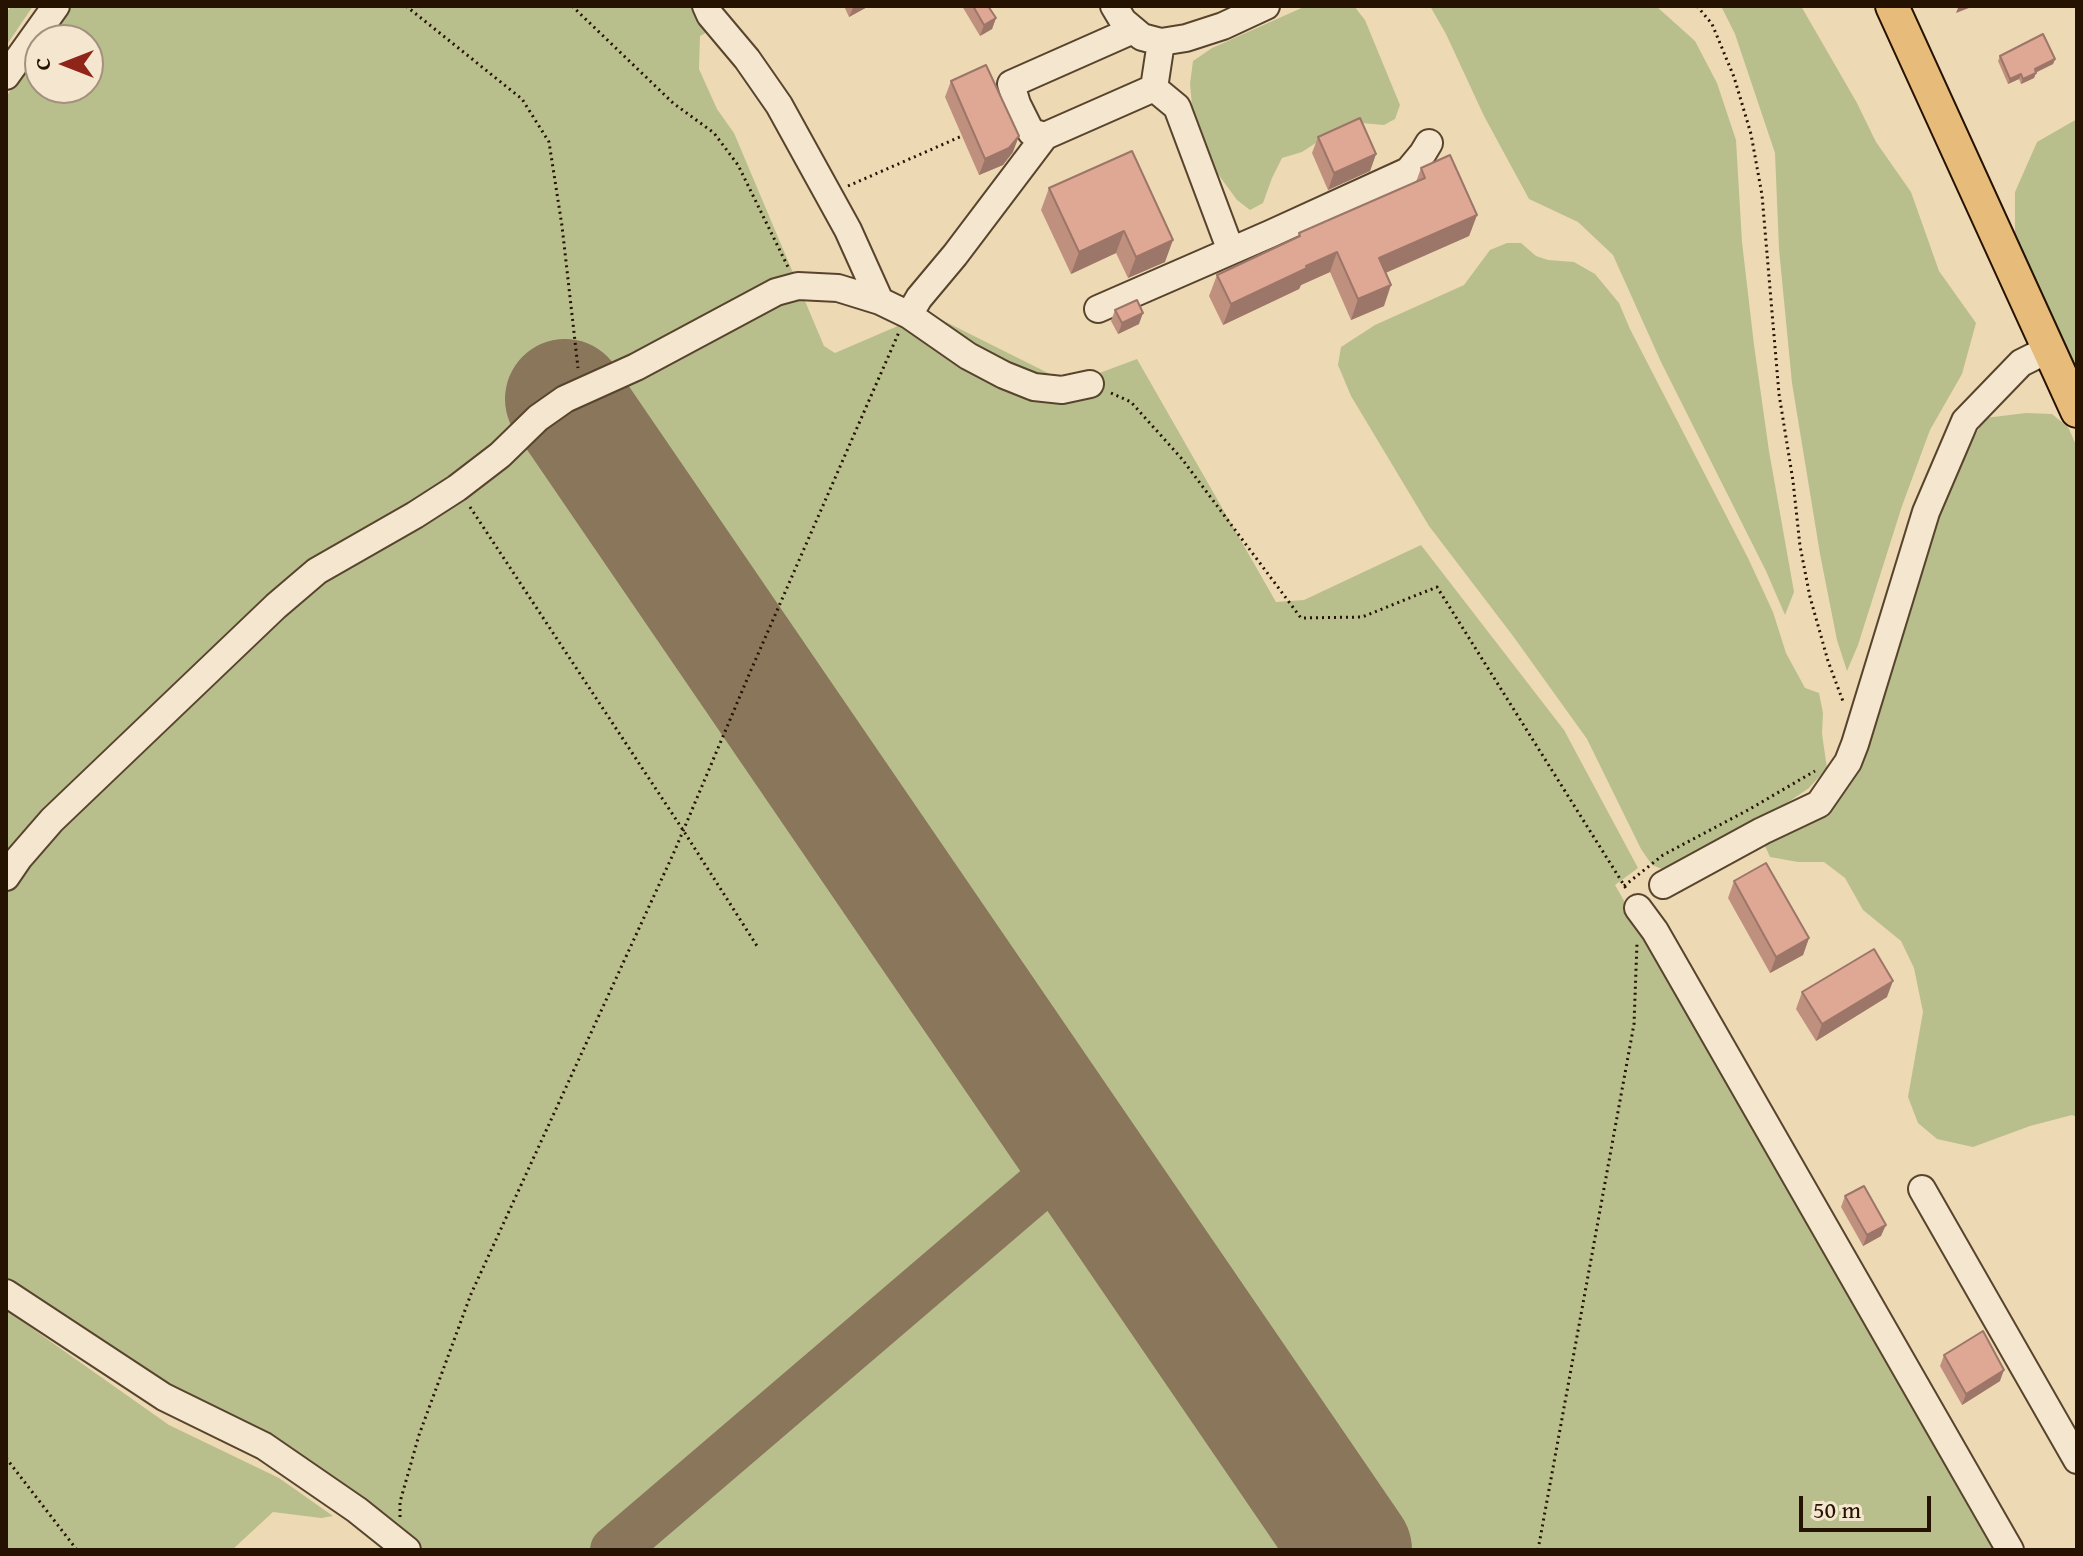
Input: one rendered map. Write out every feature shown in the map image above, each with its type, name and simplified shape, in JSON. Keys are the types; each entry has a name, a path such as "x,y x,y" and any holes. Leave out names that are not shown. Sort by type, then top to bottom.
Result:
{"main road":[{"path":"1892,6 2077,411"}],"street":[{"path":"6,76 56,6"},
{"path":"706,6 779,105 848,230 880,301"},
{"path":"1114,6 1123,21 1142,37 1161,42 1223,26 1266,6"},
{"path":"1045,136 1031,132 1011,84 1133,30"},
{"path":"1154,88 1161,42"},
{"path":"909,315 1045,136 1154,88"},
{"path":"1154,88 1177,107 1231,251"},
{"path":"1098,309 1408,171 1429,143"},
{"path":"6,877 52,820 317,571 457,488 500,455 538,418 565,399 636,367 776,292 798,286 838,288 880,301 909,315 968,356 1034,387 1062,390 1090,384"},
{"path":"1663,885 1819,804 1848,762 1855,744 1926,512 1965,421 2021,363 2049,349"},
{"path":"1638,908 1655,931 2010,1550"},
{"path":"1922,1189 2077,1460"},
{"path":"6,1293 164,1397 264,1446 357,1510 404,1548"}],"path":[{"path":"406,6 522,99 549,142 564,241 580,392"},
{"path":"572,6 673,103 714,133 738,165 798,286"},
{"path":"1697,6 1712,24 1734,77 1751,134 1762,195 1779,394 1800,546 1828,661 1846,708"},
{"path":"829,194 962,136"},
{"path":"404,1548 400,1502 419,1435 471,1294 683,830 867,402 909,315"},
{"path":"1090,384 1131,402 1182,459 1301,618 1362,617 1437,587 1638,908 1634,1024 1538,1550"},
{"path":"457,488 757,946"},
{"path":"1624,886 1663,855 1748,810 1814,770 1836,778"},
{"path":"6,1458 77,1550"}],"green space":[{"path":"11,6 33,6 6,46 6,13"},
{"path":"70,6 704,6 713,29 700,36 699,69 717,109 734,133 824,346 835,353 928,313 1070,384 1137,359 1276,602 1304,600 1421,545 1564,730 1638,868 1615,885 1997,1550 422,1550 391,1523 6,1284 6,97 24,72 24,104 104,104 104,24 57,24"},
{"path":"1306,6 1354,6 1365,20 1400,105 1395,119 1384,125 1361,123 1322,139 1302,152 1282,158 1263,203 1250,210 1237,200 1215,170 1193,115 1190,84 1193,61 1212,48"},
{"path":"1430,6 1656,6 1695,41 1717,83 1736,140 1742,242 1754,345 1794,592 1785,615 1661,362 1613,255 1578,222 1529,199"},
{"path":"1721,6 1801,6 1876,142 1911,192 1939,271 1976,323 1962,374 1930,430 1847,671 1837,640 1820,554 1792,383 1779,249 1775,153 1735,34"},
{"path":"2077,119 2077,375 2015,239 2015,192 2037,142"},
{"path":"1507,243 1521,243 1536,256 1548,260 1574,262 1595,274 1619,303 1748,558 1773,612 1786,653 1805,688 1819,693 1827,768 1809,788 1781,807 1662,869 1652,865 1641,849 1587,739 1429,526 1351,396 1338,365 1341,347 1375,325 1464,285 1490,250"},
{"path":"2026,413 2052,414 2068,427 2077,447 2077,1117 2072,1115 2030,1126 1973,1147 1937,1139 1918,1123 1908,1097 1923,1012 1914,968 1901,941 1863,910 1845,878 1824,862 1770,857 1765,846 1770,837 1823,813 1842,796 1862,767 1911,593 1956,469 1985,418"},
{"path":"6,1310 169,1425 279,1478 333,1516 321,1518 273,1512 232,1550 6,1550"}],"building":[{"path":"973,6 988,6 996,18 984,25"},
{"path":"2043,34 2055,59 2023,79 2021,74 2010,79 2000,56"},
{"path":"986,65 1019,136 1009,148 985,159 951,81"},
{"path":"1360,118 1376,154 1334,173 1318,137"},
{"path":"1132,151 1173,240 1136,257 1124,231 1079,252 1049,188"},
{"path":"1450,155 1477,215 1379,258 1391,285 1358,299 1337,252 1231,304 1217,275 1300,236 1299,233 1425,178 1421,168"},
{"path":"1137,300 1143,313 1122,323 1115,310"},
{"path":"1766,863 1809,938 1776,957 1734,881"},
{"path":"1874,949 1893,981 1822,1024 1802,992"},
{"path":"1864,1186 1886,1225 1867,1235 1845,1196"},
{"path":"1983,1331 2004,1370 1966,1394 1944,1355"}],"taxiway":[{"path":"614,1550 1049,1178 1092,1169"}],"runway":[{"path":"565,399 1352,1550"}]}
